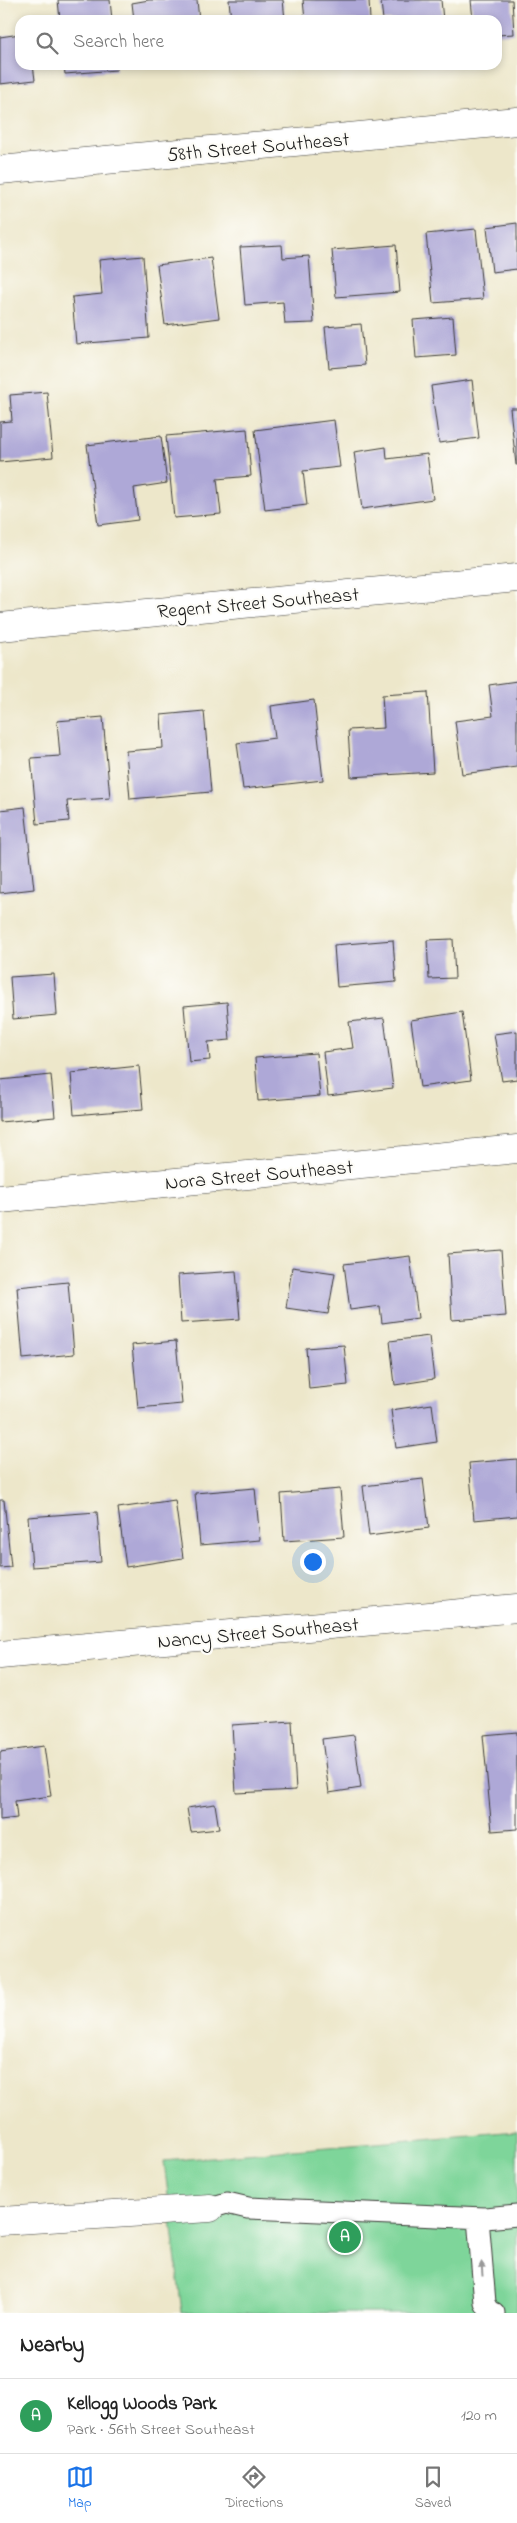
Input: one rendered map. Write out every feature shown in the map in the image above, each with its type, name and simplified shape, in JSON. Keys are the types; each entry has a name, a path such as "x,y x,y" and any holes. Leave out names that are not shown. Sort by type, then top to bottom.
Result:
{"street":[{"name":"58th Street Southeast","path":"0,170 517,121"},
{"name":"Regent Street Southeast","path":"0,627 517,578"},
{"name":"Nora Street Southeast","path":"0,1199 517,1149"},
{"name":"Nancy Street Southeast","path":"0,1655 517,1608"},
{"path":"0,2221 210,2208"}],"lane":[{"path":"210,2208 227,2203 248,2208 478,2218 517,2215"},
{"path":"478,2218 485,2303 490,2312 494,2313"}],"green space":[{"path":"517,2131 517,2313 182,2313 164,2161"}],"building":[{"path":"58,0 110,0 112,15 60,15"},
{"path":"149,0 197,0 198,15 133,15 132,3"},
{"path":"229,0 283,0 284,15 230,15"},
{"path":"303,0 369,0 370,15 304,15"},
{"path":"395,0 441,0 442,15 382,15 381,2"},
{"path":"471,0 512,0 514,34 502,35 502,15 472,15"},
{"path":"15,35 15,70 34,70 35,80 0,84 0,37"},
{"path":"65,70 116,70 65,74"},
{"path":"517,223 517,269 492,272 487,227"},
{"path":"476,229 483,299 433,303 426,234"},
{"path":"282,245 283,258 309,256 314,323 285,324 283,302 245,305 240,247"},
{"path":"396,245 400,292 336,297 332,250"},
{"path":"143,256 149,338 76,344 72,297 102,294 99,260"},
{"path":"211,258 219,318 165,325 157,265"},
{"path":"453,317 456,355 416,358 413,320"},
{"path":"361,324 365,365 329,368 325,327"},
{"path":"472,380 479,438 439,443 431,386"},
{"path":"47,392 53,457 0,462 0,422 12,421 10,395"},
{"path":"510,408 517,408 517,465 516,465"},
{"path":"334,420 340,467 303,471 307,505 265,510 255,430"},
{"path":"247,429 251,476 217,479 221,514 174,518 166,436"},
{"path":"161,436 167,483 134,488 138,520 98,525 87,445"},
{"path":"386,447 387,459 427,454 433,499 362,509 354,452"},
{"path":"517,681 517,767 462,774 455,721 493,716 489,685"},
{"path":"428,692 433,772 351,777 348,730 384,728 382,695"},
{"path":"314,700 323,780 243,789 237,743 275,738 271,706"},
{"path":"204,711 211,792 130,799 126,751 163,748 161,715"},
{"path":"103,717 110,798 67,801 69,821 37,824 31,758 60,756 57,721"},
{"path":"25,807 34,889 0,893 0,810"},
{"path":"453,939 455,978 429,979 427,940"},
{"path":"393,940 396,982 337,987 334,945"},
{"path":"54,974 57,1015 13,1019 10,977"},
{"path":"227,1002 230,1040 208,1042 210,1060 189,1062 184,1006"},
{"path":"462,1012 471,1080 420,1087 411,1020"},
{"path":"384,1018 393,1088 328,1096 323,1052 353,1048 349,1022"},
{"path":"517,1031 517,1079 502,1081 494,1034"},
{"path":"316,1053 320,1096 258,1101 255,1058"},
{"path":"139,1066 143,1109 74,1115 71,1073"},
{"path":"51,1075 55,1117 0,1122 0,1080"},
{"path":"501,1250 506,1316 452,1320 448,1254"},
{"path":"410,1256 418,1318 382,1323 380,1306 350,1310 344,1264"},
{"path":"292,1267 335,1273 328,1314 286,1308"},
{"path":"236,1271 240,1319 181,1323 178,1275"},
{"path":"68,1282 74,1354 23,1359 17,1287"},
{"path":"429,1336 434,1379 395,1385 390,1341"},
{"path":"176,1341 182,1404 138,1408 132,1345"},
{"path":"344,1345 348,1385 309,1389 306,1348"},
{"path":"432,1404 437,1442 396,1448 391,1410"},
{"path":"517,1459 517,1516 474,1520 469,1463"},
{"path":"423,1479 429,1528 369,1536 363,1486"},
{"path":"255,1488 260,1540 200,1545 195,1493"},
{"path":"340,1489 344,1537 284,1541 281,1494"},
{"path":"0,1500 4,1500 11,1567 0,1568"},
{"path":"175,1500 183,1558 126,1567 118,1508"},
{"path":"97,1512 101,1562 32,1567 28,1517"},
{"path":"292,1721 296,1790 236,1793 232,1725"},
{"path":"517,1732 517,1829 492,1831 483,1735"},
{"path":"354,1735 361,1788 329,1793 322,1739"},
{"path":"44,1746 51,1796 15,1801 17,1818 0,1820 0,1752"},
{"path":"215,1804 219,1829 191,1832 187,1808"}],"place":[{"name":"Kellogg Woods Park","path":"345,2237"}]}
